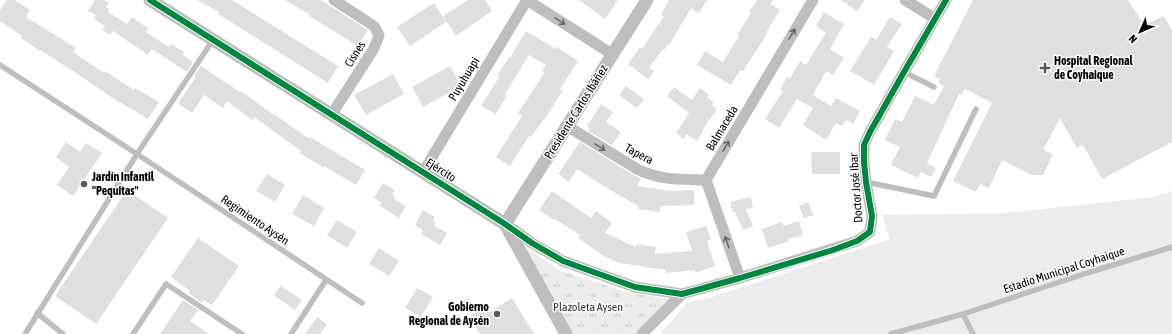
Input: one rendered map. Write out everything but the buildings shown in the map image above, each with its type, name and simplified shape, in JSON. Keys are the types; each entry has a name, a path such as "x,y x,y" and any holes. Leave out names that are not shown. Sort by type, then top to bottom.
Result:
{"street":[{"name":"Cisnes","path":"332,114 373,50 379,35 378,31 371,24 334,0"},
{"path":"527,0 612,54"},
{"name":"Puyuhuapi","path":"423,172 527,0"},
{"name":"Presidente Carlos Ibáñez","path":"505,224 647,0"},
{"name":"Balmaceda","path":"706,180 813,0"},
{"path":"905,0 934,18"},
{"name":"Doctor José Ibar","path":"740,278 857,241 870,232 872,216 866,182 864,145 934,18 946,0"},
{"name":"Ejército","path":"158,2 214,40 505,224 532,243 563,261 635,287 682,294 740,278"},
{"name":"Tapera","path":"567,126 636,169 647,174 666,179 706,180"},
{"path":"706,180 740,278"},
{"name":"Ejército","path":"505,224 566,334"},
{"name":"Ejército","path":"642,334 682,294"}],"lane":[{"path":"25,334 137,154 214,40"},
{"name":"Regimiento Aysén","path":"0,65 137,154 362,304"},
{"path":"904,72 934,87"},
{"path":"866,182 934,196 976,109"},
{"name":"Estadio Municipal Coyhaique","path":"891,334 963,314 1172,247"},
{"path":"291,334 326,280"},
{"path":"133,334 166,284 242,334"},
{"path":"37,313 63,334"},
{"path":"963,314 973,334"}],"green space":[{"path":"1172,191 1172,334 660,334 687,303 712,297 890,239 882,215 1004,213 1154,197"},
{"name":"Plazoleta Aysen","path":"525,247 559,270 626,292 671,299 636,334 573,334"}],"cycle path":[{"path":"150,0 505,224 532,243 563,261 635,287 682,294 833,250 857,241 870,232 872,216 866,182 864,145 946,0"}],"place":[{"name":"Hospital Regional de Coyhaique","path":"1045,68"},
{"name":"Jardín Infantil \"Pequitas\"","path":"84,184"},
{"name":"Gobierno Regional de Aysén","path":"497,314"}]}
